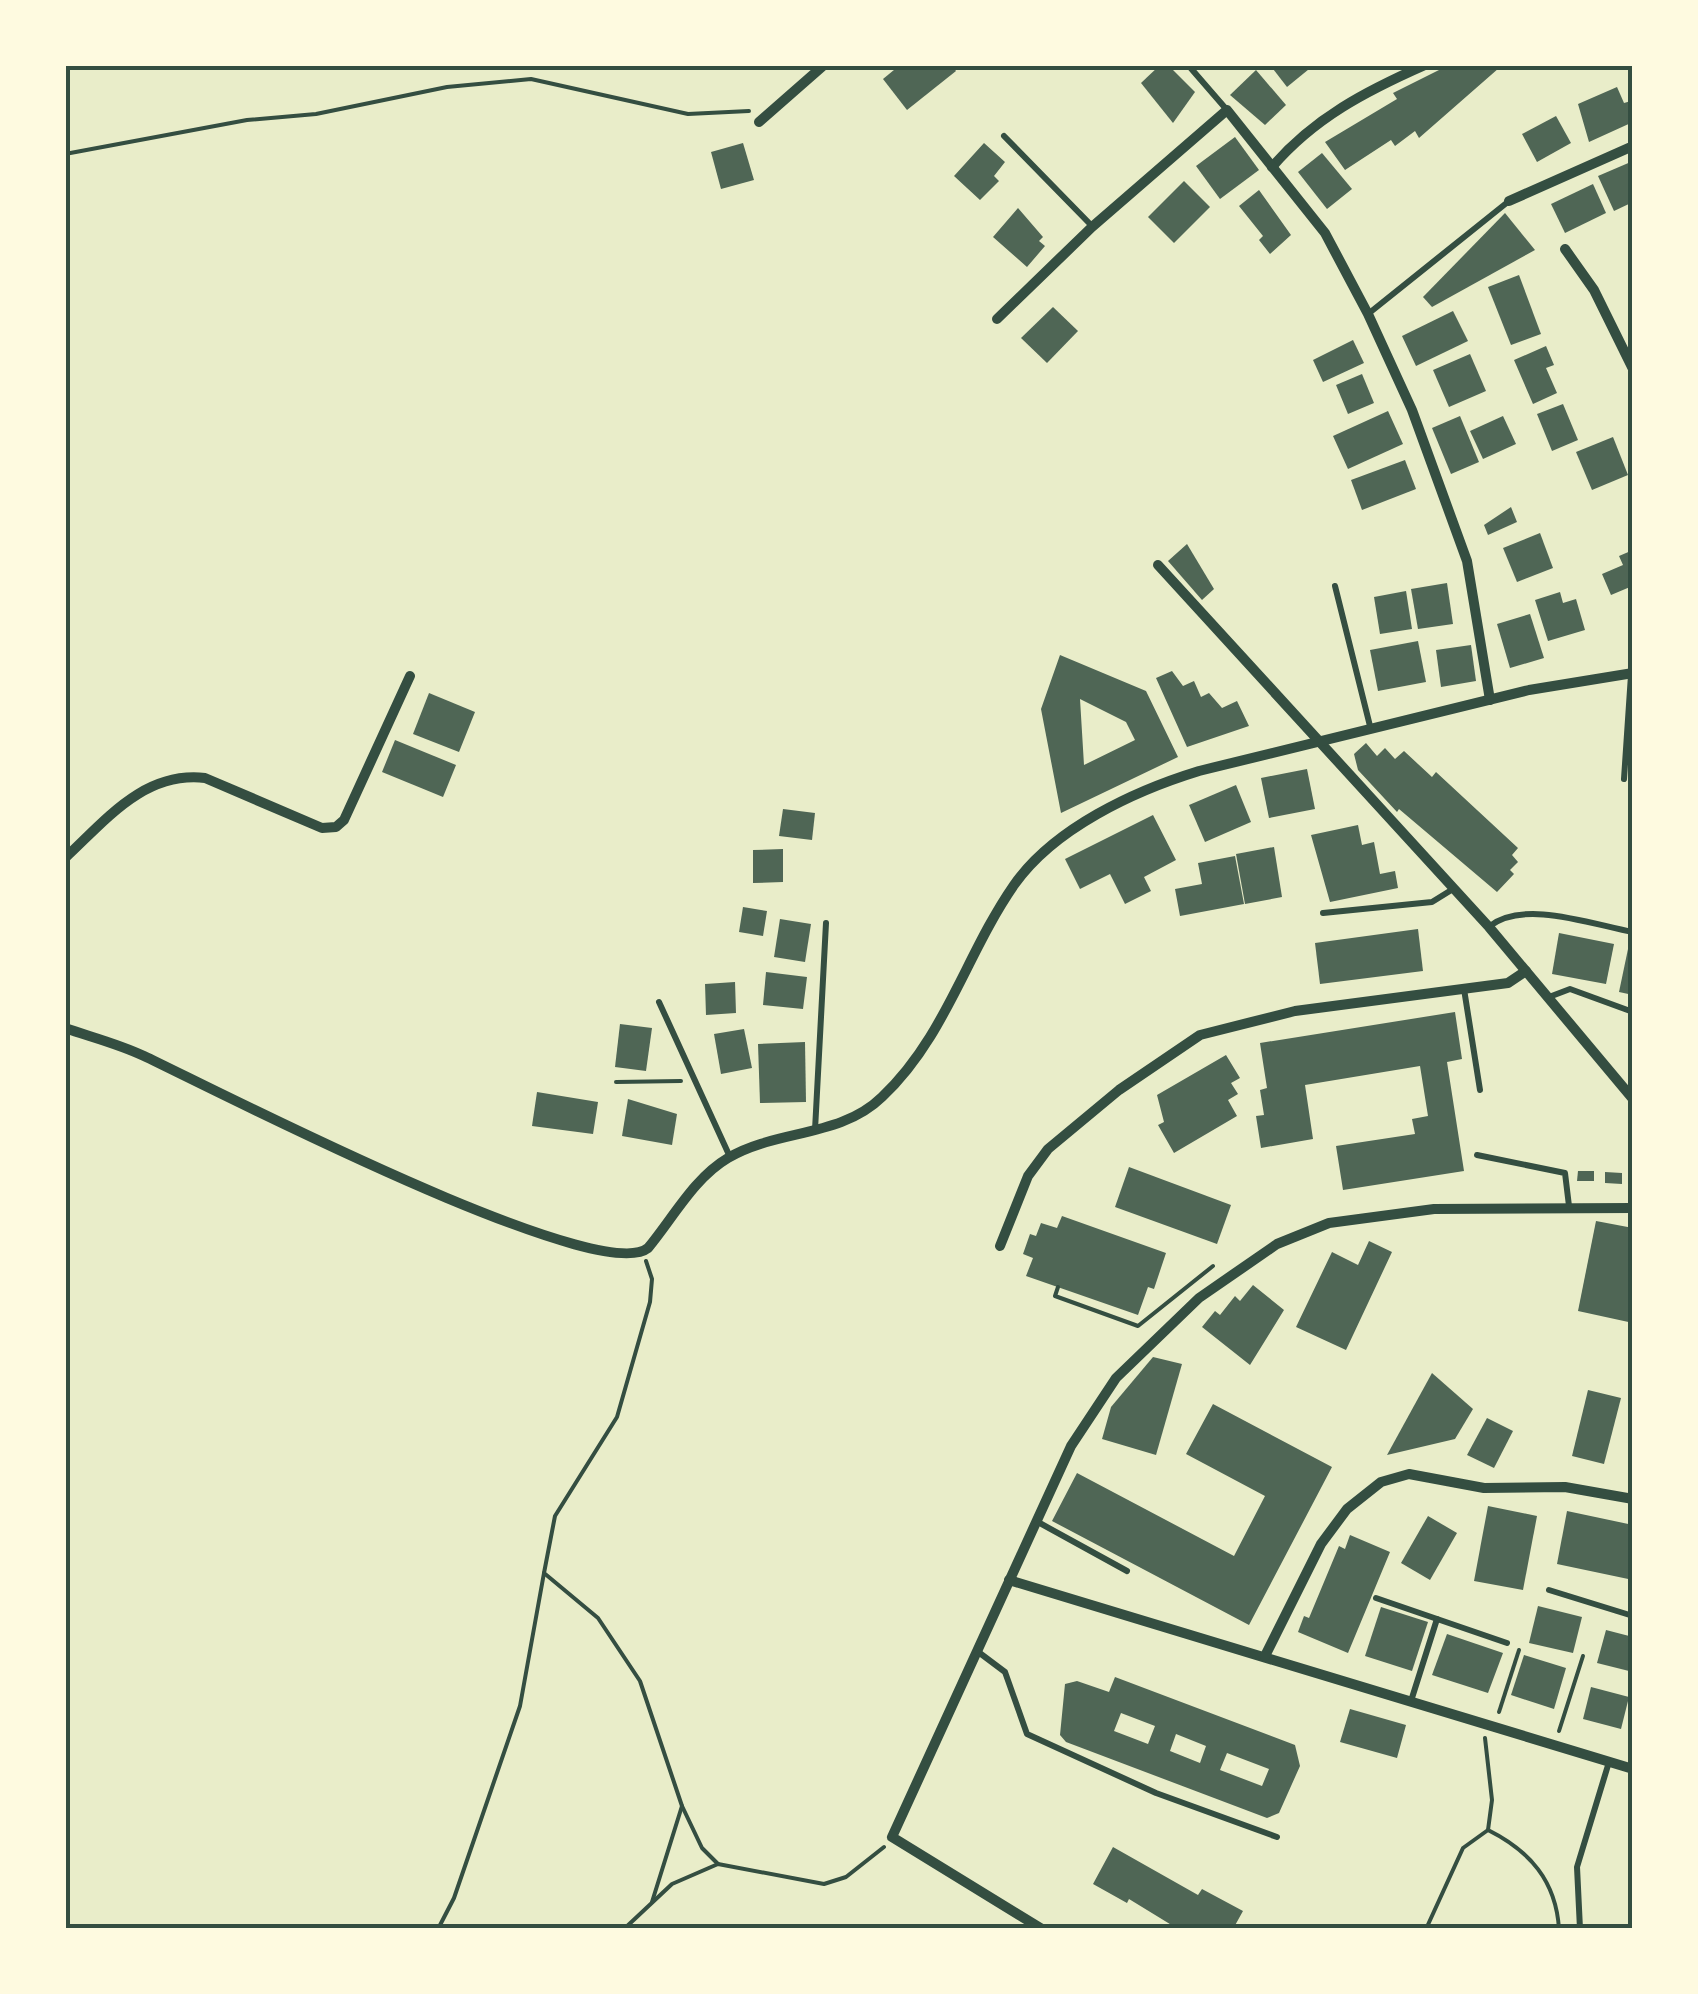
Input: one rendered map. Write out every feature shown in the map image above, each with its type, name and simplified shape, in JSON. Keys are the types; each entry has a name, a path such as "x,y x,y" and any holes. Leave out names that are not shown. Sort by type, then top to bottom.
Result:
{"street":[{"path":"758,122 824,65"},
{"path":"1272,167 1314,124 1425,65"},
{"path":"997,320 1092,227 1226,110 1324,232 1368,314 1456,523 1467,561 1490,700"},
{"path":"1509,201 1633,146"},
{"path":"1565,249 1594,290 1633,369"},
{"path":"1158,565 1489,927 1633,1099"},
{"path":"65,1028 139,1054 333,1150 465,1205 574,1244 626,1255 641,1253 701,1179 730,1157 849,1121 893,1086 951,1005 1012,888 1048,850 1100,814 1156,786 1490,700 1632,673"},
{"path":"65,858 136,793 188,776 206,778 322,828 336,828 344,820 410,676"},
{"path":"1000,1246 1028,1176 1048,1149 1119,1090 1200,1035 1296,1011 1508,983 1526,971"},
{"path":"1042,1929 892,1837 1071,1446 1116,1378 1199,1298 1277,1244 1329,1223 1384,1213 1569,1206 1633,1208"},
{"path":"1265,1656 1321,1544 1347,1509 1381,1482 1409,1474 1484,1488 1565,1487 1633,1499"},
{"path":"1009,1580 1633,1769"}],"lane":[{"path":"1188,65 1226,110"},
{"path":"1004,136 1092,227"},
{"path":"1368,314 1509,201"},
{"path":"1335,586 1371,731"},
{"path":"1624,779 1632,673"},
{"path":"1323,913 1432,902 1453,889"},
{"path":"1489,927 1504,917 1522,914 1633,932"},
{"path":"815,1130 826,923"},
{"path":"1464,989 1480,1090"},
{"path":"1549,997 1570,989 1633,1012"},
{"path":"660,1002 730,1157"},
{"path":"1478,1155 1565,1173 1569,1206"},
{"path":"1036,1521 1128,1571"},
{"path":"1548,1590 1633,1616"},
{"path":"1376,1598 1507,1643"},
{"path":"1411,1701 1437,1619"},
{"path":"976,1650 1004,1672 1026,1734 1156,1793 1277,1837"},
{"path":"1580,1929 1576,1867 1609,1762"}],"path":[{"path":"65,154 247,120 316,114 448,86 532,80 688,114 750,112 758,122"},
{"path":"616,1082 694,1081"},
{"path":"438,1929 454,1898 520,1706 555,1516 605,1440 624,1392 650,1302 652,1279 641,1253"},
{"path":"1058,1287 1055,1296 1138,1326 1213,1266"},
{"path":"1108,1313 1111,1306"},
{"path":"544,1573 598,1618 640,1682 682,1806 702,1848 718,1864"},
{"path":"1426,1929 1463,1848 1488,1830 1492,1800 1489,1725 1522,1638"},
{"path":"1554,1745 1583,1656"},
{"path":"651,1905 682,1806"},
{"path":"1488,1830 1517,1844 1543,1872 1559,1929"},
{"path":"624,1929 672,1884 718,1864 824,1884 846,1877 892,1837"}],"building":[{"path":"900,65 952,65 956,71 907,110 883,79"},
{"path":"1160,65 1168,65 1195,92 1173,123 1141,83"},
{"path":"1270,65 1314,65 1287,87"},
{"path":"1449,65 1499,68 1419,138 1415,131 1395,146 1391,140 1345,170 1325,142 1397,99 1393,93"},
{"path":"1256,70 1286,105 1265,125 1230,95"},
{"path":"1617,87 1624,103 1631,101 1633,122 1589,142 1578,104"},
{"path":"1556,116 1571,143 1537,162 1522,134"},
{"path":"1235,137 1259,170 1220,199 1196,166"},
{"path":"743,143 754,180 721,189 711,152"},
{"path":"984,143 1005,162 994,176 999,181 980,200 954,176"},
{"path":"1322,153 1352,189 1327,209 1298,172"},
{"path":"1633,161 1633,202 1614,211 1598,176"},
{"path":"1184,181 1210,207 1174,243 1148,217"},
{"path":"1593,184 1606,213 1565,233 1551,204"},
{"path":"1259,190 1291,235 1270,254 1259,240 1263,236 1239,206"},
{"path":"1018,208 1043,237 1039,241 1045,246 1027,267 993,237"},
{"path":"1505,213 1535,250 1432,307 1423,297"},
{"path":"1519,275 1541,334 1511,345 1488,287"},
{"path":"1053,307 1078,331 1047,363 1021,338"},
{"path":"1453,311 1468,341 1416,366 1402,336"},
{"path":"1353,340 1364,363 1323,382 1313,360"},
{"path":"1546,346 1554,365 1546,368 1557,393 1533,404 1514,360"},
{"path":"1470,354 1486,391 1449,407 1433,370"},
{"path":"1362,374 1374,403 1348,414 1336,385"},
{"path":"1563,404 1578,440 1552,451 1537,414"},
{"path":"1388,411 1403,444 1348,469 1333,436"},
{"path":"1460,416 1479,462 1451,474 1432,428"},
{"path":"1503,416 1516,444 1483,459 1470,431"},
{"path":"1613,437 1628,475 1592,490 1576,452"},
{"path":"1405,460 1416,489 1362,510 1351,480"},
{"path":"1511,507 1517,522 1488,535 1484,525"},
{"path":"1540,533 1553,568 1517,582 1503,548"},
{"path":"1187,544 1214,589 1202,600 1168,561"},
{"path":"1633,550 1633,595 1630,587 1611,595 1602,574 1623,565 1619,556"},
{"path":"1447,583 1453,624 1418,629 1411,589"},
{"path":"1406,591 1412,629 1380,634 1374,597"},
{"path":"1560,592 1563,603 1576,599 1585,630 1548,641 1535,600"},
{"path":"1530,614 1544,658 1510,668 1497,624"},
{"path":"1418,641 1426,682 1378,691 1370,650"},
{"path":"1471,645 1476,681 1441,687 1436,650"},
{"path":"1060,655 1146,691 1178,757 1061,813 1041,709","holes":["1080,699 1126,722 1135,740 1084,765"]},
{"path":"1172,671 1183,686 1194,681 1201,697 1209,693 1222,708 1237,701 1249,726 1187,747 1156,678"},
{"path":"429,693 475,712 459,752 413,734"},
{"path":"395,740 456,765 443,797 382,772"},
{"path":"1366,743 1377,756 1385,748 1395,759 1404,751 1432,777 1436,772 1518,848 1512,855 1518,862 1510,870 1514,874 1497,892 1399,809 1397,812 1358,770 1354,754"},
{"path":"1307,769 1315,809 1269,818 1261,778"},
{"path":"1236,785 1251,822 1205,842 1189,805"},
{"path":"783,809 815,813 812,840 779,836"},
{"path":"1153,815 1176,860 1144,877 1151,891 1125,904 1110,874 1080,889 1065,859"},
{"path":"1358,825 1362,845 1374,842 1380,874 1395,871 1398,888 1330,902 1311,835"},
{"path":"1274,847 1282,897 1245,904 1236,854"},
{"path":"783,849 783,882 753,883 753,850"},
{"path":"1235,856 1244,904 1180,916 1175,889 1202,884 1198,863"},
{"path":"743,907 767,911 763,936 739,932"},
{"path":"780,919 811,924 805,962 774,957"},
{"path":"1418,929 1423,971 1320,984 1315,943"},
{"path":"1559,933 1614,944 1606,984 1552,974"},
{"path":"1628,949 1633,950 1633,995 1619,992"},
{"path":"766,972 807,977 803,1009 763,1005"},
{"path":"735,982 736,1013 706,1015 705,984"},
{"path":"1455,1012 1462,1059 1447,1062 1464,1171 1343,1190 1336,1146 1415,1134 1412,1119 1428,1116 1420,1066 1305,1085 1313,1139 1261,1148 1256,1116 1264,1115 1260,1090 1267,1088 1260,1043"},
{"path":"620,1024 652,1028 646,1071 615,1067"},
{"path":"744,1029 752,1068 721,1074 714,1034"},
{"path":"805,1042 806,1102 760,1103 758,1044"},
{"path":"1226,1055 1240,1078 1231,1083 1238,1094 1228,1100 1237,1116 1174,1153 1158,1125 1164,1122 1157,1095"},
{"path":"537,1092 598,1102 593,1134 532,1126"},
{"path":"628,1099 677,1114 672,1145 622,1136"},
{"path":"1129,1167 1231,1205 1217,1244 1115,1207"},
{"path":"1578,1171 1594,1171 1594,1181 1577,1181"},
{"path":"1605,1172 1622,1173 1622,1184 1605,1183"},
{"path":"1062,1216 1166,1253 1154,1289 1148,1287 1138,1315 1026,1276 1033,1258 1023,1254 1030,1234 1036,1236 1041,1223 1057,1228"},
{"path":"1596,1221 1633,1228 1633,1323 1578,1311"},
{"path":"1369,1241 1392,1252 1346,1350 1296,1327 1332,1252 1358,1265"},
{"path":"1253,1285 1284,1310 1250,1365 1202,1327 1215,1311 1220,1315 1235,1296 1240,1301"},
{"path":"1153,1357 1182,1364 1156,1455 1102,1439 1111,1407"},
{"path":"1432,1373 1473,1409 1455,1439 1387,1455"},
{"path":"1588,1390 1621,1398 1604,1464 1572,1456"},
{"path":"1213,1404 1332,1467 1249,1625 1052,1521 1077,1473 1234,1556 1265,1496 1186,1454"},
{"path":"1487,1418 1513,1431 1494,1468 1467,1455"},
{"path":"1488,1506 1537,1516 1523,1590 1474,1581"},
{"path":"1567,1511 1633,1525 1633,1580 1557,1564"},
{"path":"1428,1516 1457,1533 1430,1580 1401,1563"},
{"path":"1350,1535 1390,1552 1348,1653 1298,1632 1304,1616 1309,1618 1339,1546 1345,1549"},
{"path":"1538,1606 1582,1617 1573,1653 1529,1643"},
{"path":"1381,1607 1428,1622 1412,1671 1365,1656"},
{"path":"1606,1630 1633,1637 1633,1672 1597,1663"},
{"path":"1447,1634 1503,1653 1488,1693 1432,1675"},
{"path":"1524,1655 1566,1668 1554,1709 1511,1695"},
{"path":"1115,1677 1295,1745 1300,1766 1279,1813 1267,1818 1066,1742 1060,1735 1065,1684 1077,1681 1109,1692","holes":["1121,1713 1155,1726 1148,1744 1114,1731","1176,1734 1206,1746 1200,1763 1170,1751","1227,1753 1269,1769 1262,1786 1220,1770"]},
{"path":"1591,1687 1629,1697 1621,1729 1583,1719"},
{"path":"1350,1709 1406,1725 1397,1758 1340,1742"},
{"path":"1113,1847 1198,1895 1202,1889 1243,1911 1233,1929 1178,1929 1129,1899 1127,1903 1093,1884"}]}
